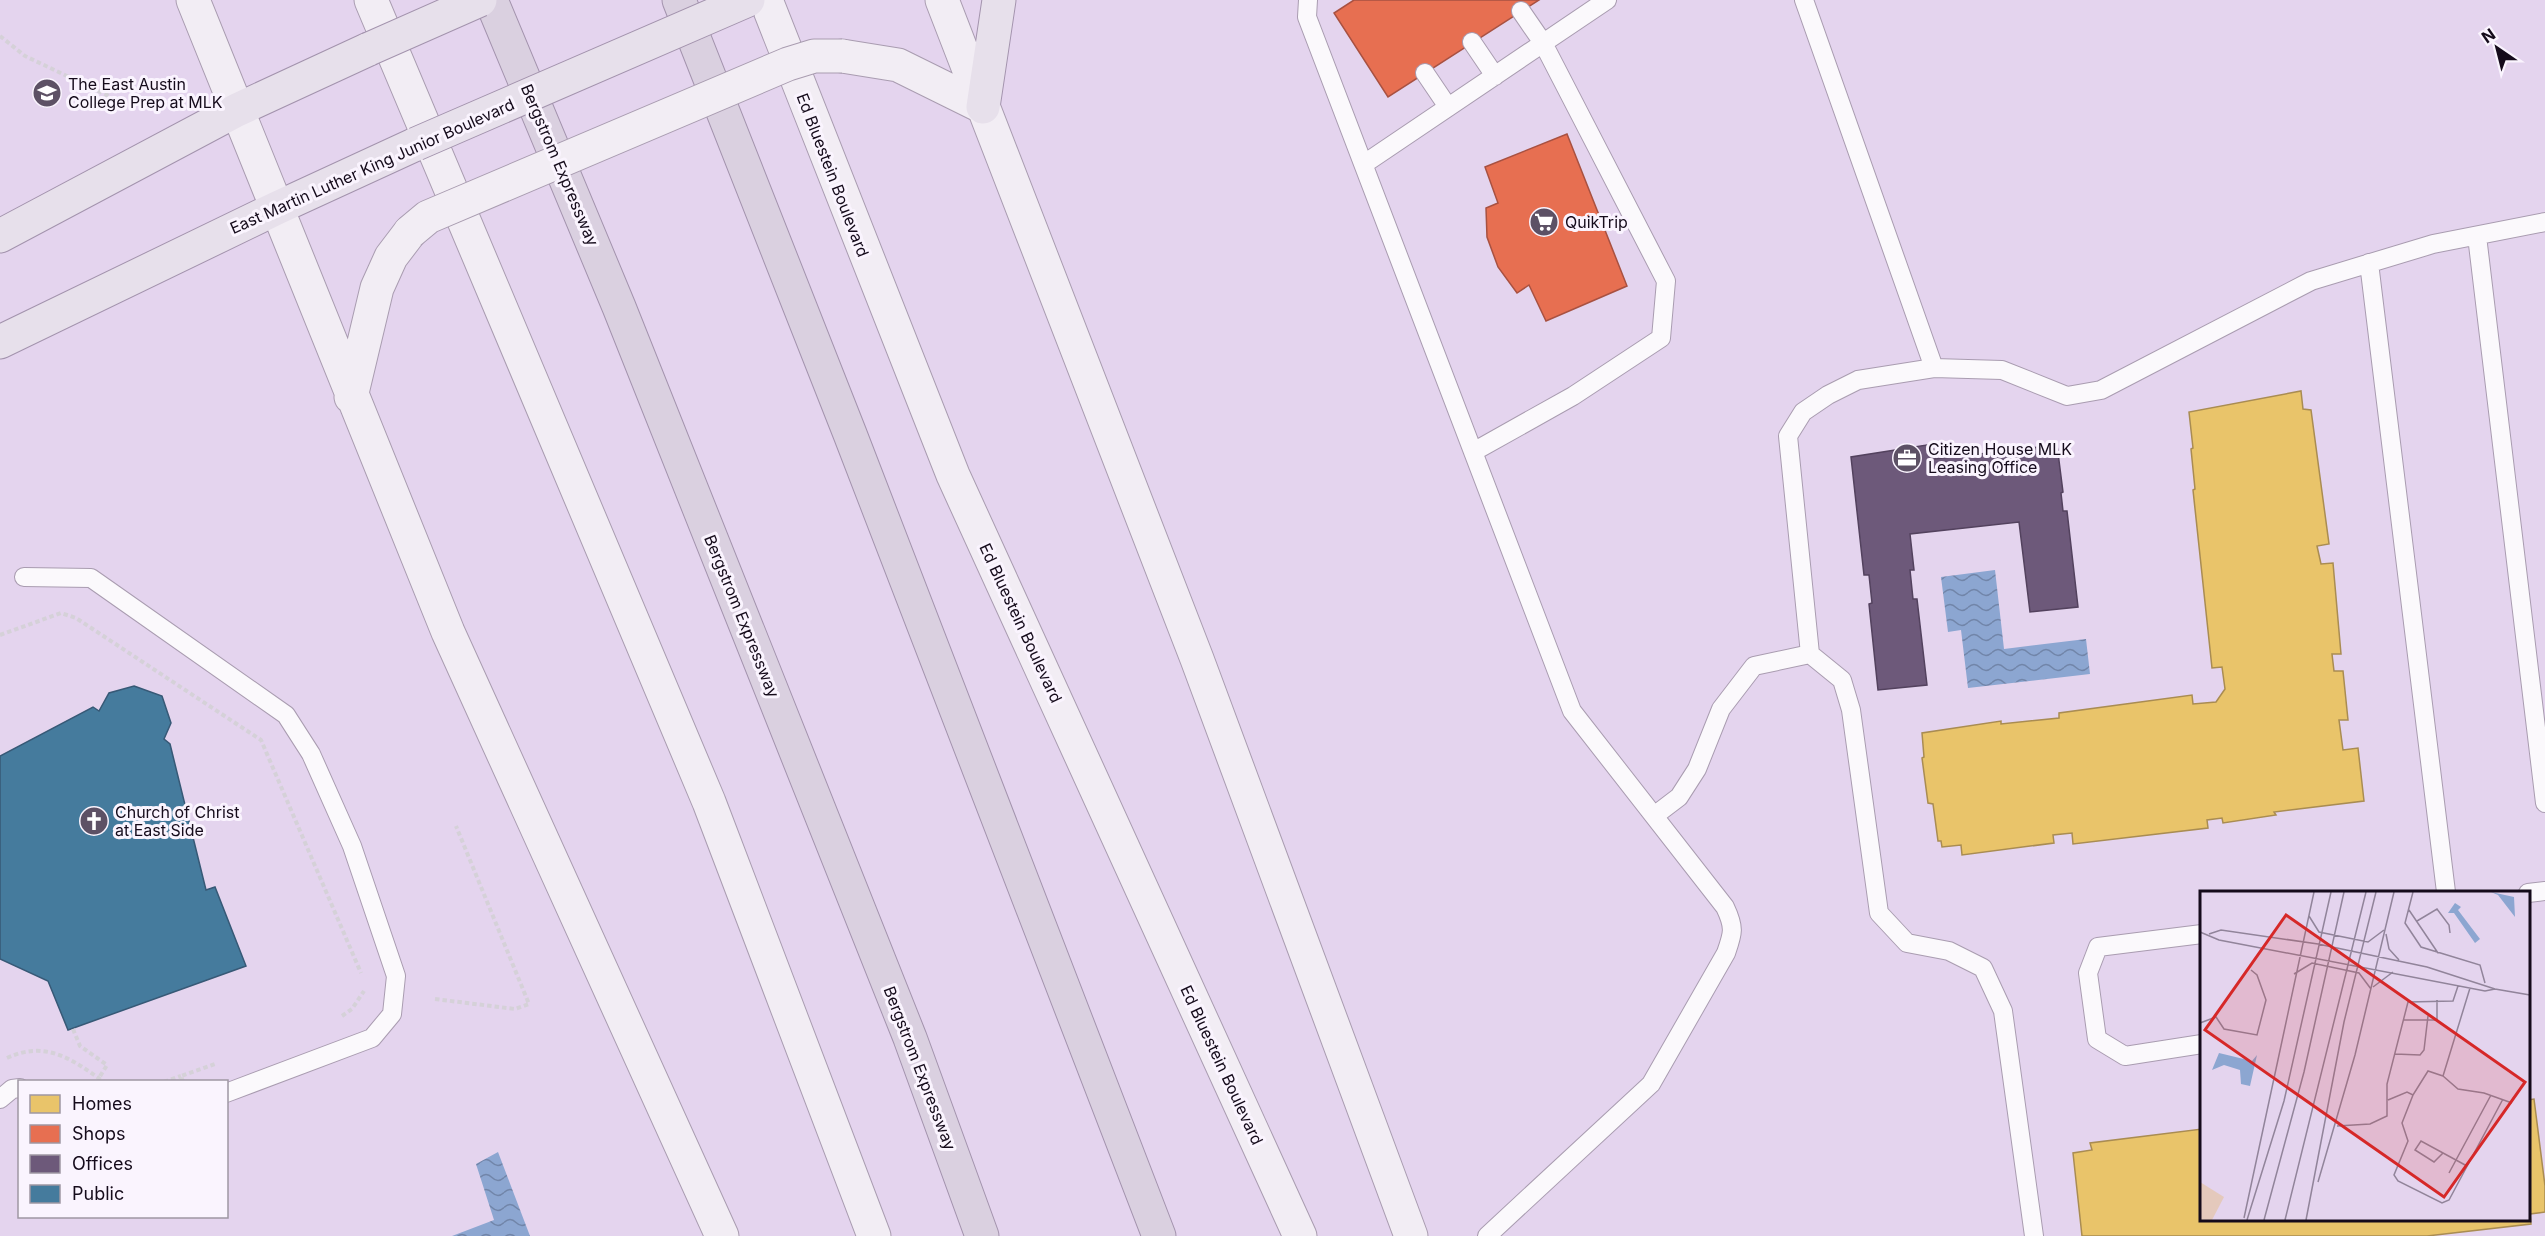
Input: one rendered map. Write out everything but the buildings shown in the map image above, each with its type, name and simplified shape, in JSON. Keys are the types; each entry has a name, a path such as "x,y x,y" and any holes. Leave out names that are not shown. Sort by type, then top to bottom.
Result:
{"highway":[{"name":"Bergstrom Expressway","path":"491,0 624,318 910,1038 982,1236"},
{"path":"679,0 854,444 1159,1236"}],"main road":[{"path":"193,0 351,397 448,632 722,1236"},
{"path":"371,0 710,802 874,1236"},
{"path":"0,236 237,110 480,0"},
{"name":"East Martin Luther King Junior Boulevard","path":"0,342 277,208 416,144 748,0"},
{"name":"Ed Bluestein Boulevard","path":"766,0 953,476 1300,1236"},
{"path":"942,0 1197,658 1411,1236"},
{"path":"983,107 999,0"},
{"path":"351,397 377,288 391,256 410,232 428,217 788,64 814,56 842,56 898,65 983,107"}],"lane":[{"path":"1308,0 1307,17 1572,711 1725,907 1732,921 1733,933 1726,953 1651,1084 1487,1236"},
{"path":"1364,164 1607,0"},
{"path":"1804,0 1934,368"},
{"path":"1473,452 1573,396 1660,338 1666,281 1543,43 1521,11"},
{"path":"1473,42 1495,76"},
{"path":"1425,73 1448,107"},
{"path":"2034,1236 2003,1011 1983,968 1949,951 1907,943 1879,913 1851,710 1842,680 1810,654 1788,436 1803,412 1858,380 1934,368 2002,370 2067,396 2101,390 2311,281 2433,244 2545,222"},
{"path":"2476,236 2545,803"},
{"path":"2368,264 2446,891"},
{"path":"24,577 91,578 286,715 311,754 352,846 396,976 392,1014 372,1038 228,1092"},
{"path":"1654,816 1679,797 1697,769 1721,709 1754,666 1810,654"},
{"path":"2530,893 2545,891"},
{"path":"2200,934 2098,948 2088,973 2097,1039 2125,1056 2200,1044"},
{"path":"0,1099 12,1089 18,1088"}],"path":[{"path":"0,36 25,56 111,97"},
{"path":"0,636 61,613 76,618 261,740 363,978"},
{"path":"435,999 515,1010 529,1004 456,826"},
{"path":"331,1020 352,1009 363,991 363,984"},
{"path":"363,991 370,992"},
{"path":"73,1029 80,1046 107,1065 99,1078"},
{"path":"0,1061 22,1051 51,1051 76,1061 102,1080"},
{"path":"182,1079 224,1060"}],"water":[{"path":"1995,570 2004,649 2086,639 2090,674 1968,688 1961,630 1948,632 1941,577"},
{"path":"498,1152 530,1236 452,1236 494,1220 476,1164"}],"place":[{"name":"The East Austin College Prep at MLK","path":"47,93"},
{"name":"QuikTrip","path":"1544,222"},
{"name":"Citizen House MLK Leasing Office","path":"1907,458"},
{"name":"Church of Christ at East Side","path":"94,821"}]}
